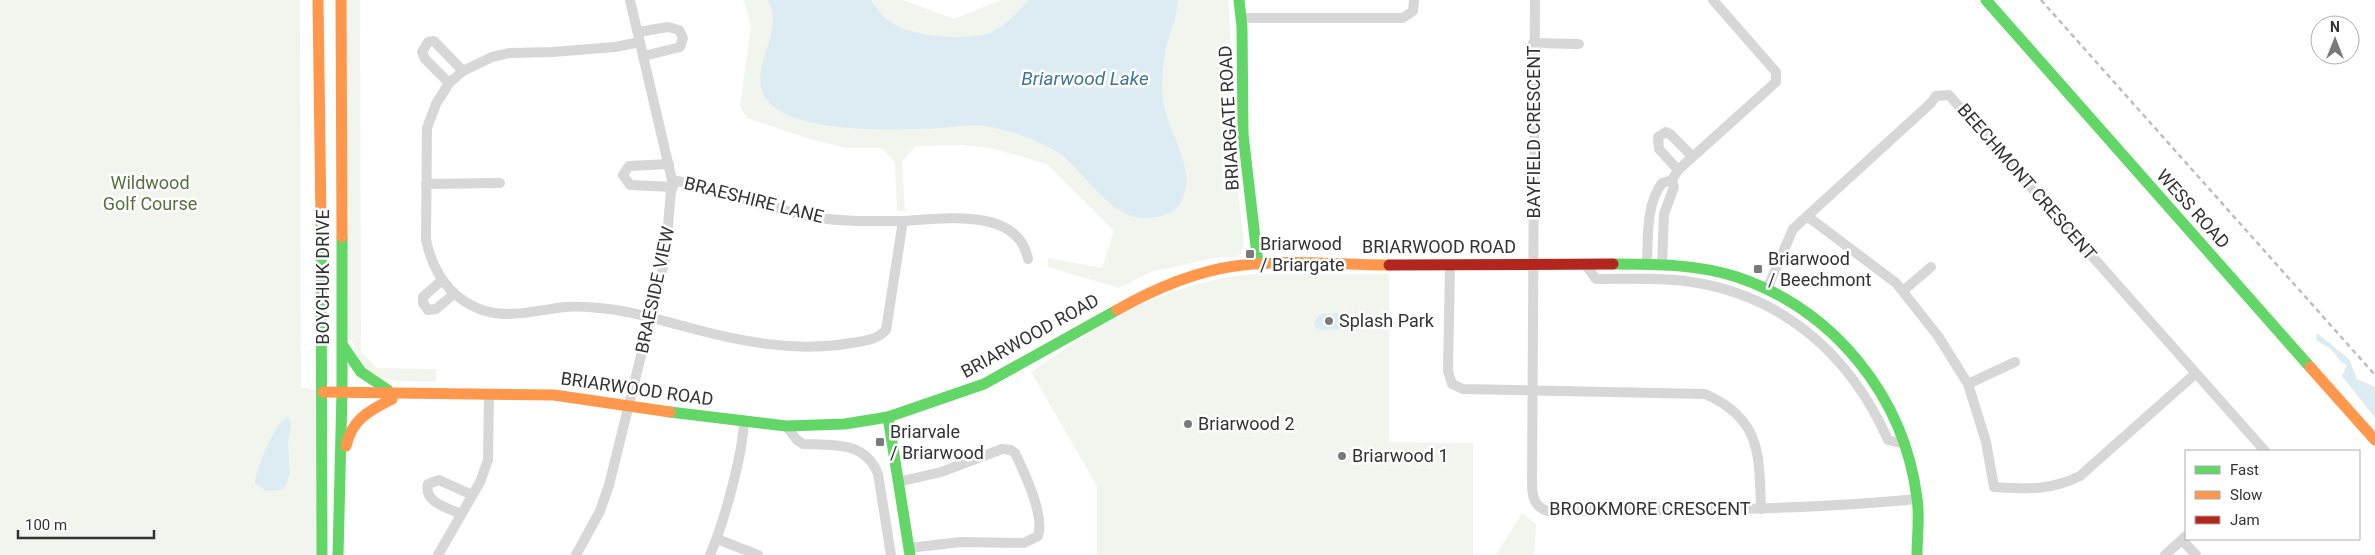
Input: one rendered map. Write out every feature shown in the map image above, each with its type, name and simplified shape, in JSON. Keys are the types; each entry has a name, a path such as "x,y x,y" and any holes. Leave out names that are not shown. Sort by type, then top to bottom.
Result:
{"street":[{"name":"BOYCHUK DRIVE","path":"318,0 323,397 322,555"},
{"name":"BOYCHUK DRIVE","path":"338,555 342,397 340,339 342,0"},
{"name":"BRAESIDE VIEW","path":"576,555 600,511 609,485 665,258 672,184 669,164 630,0"},
{"name":"BRIARGATE ROAD","path":"1238,0 1242,18 1243,134 1258,264"},
{"path":"1242,18 1403,18 1413,11 1414,0"},
{"name":"BAYFIELD CRESCENT","path":"1535,0 1535,263"},
{"path":"1647,264 1650,212 1654,197 1662,183 1672,180 1678,170 1692,156 1776,82 1778,77 1776,72 1713,0"},
{"name":"WESS ROAD","path":"1986,0 2375,440"},
{"path":"644,56 680,46 683,38 679,30 668,27 615,47 510,53 492,57 463,71 449,83 436,104 426,128 426,240 430,258 442,281 454,294 473,306 496,313 513,314 567,307 591,307 625,311 737,339 781,346 845,344 881,336 886,330 903,221"},
{"path":"449,83 425,59 422,52 428,42 434,41 440,45 463,71"},
{"path":"1534,44 1579,44"},
{"name":"BEECHMONT CRESCENT","path":"1768,288 1793,229 1931,103 1936,96 1949,95 2264,450"},
{"path":"1678,170 1659,149 1658,137 1666,132 1670,134 1692,156"},
{"name":"BRAESHIRE LANE","path":"669,164 629,166 623,175 630,185 700,185 834,220 903,221 974,218 1003,227 1017,237 1026,248 1028,259"},
{"path":"1662,264 1664,214 1674,187 1672,180"},
{"path":"426,184 500,183"},
{"path":"1807,216 1814,223 1861,255 1904,290 1938,336 1968,384 1986,442 1994,487 2042,489 2062,485 2080,476 2195,374"},
{"name":"BRIARWOOD ROAD","path":"323,397 391,396 447,392 459,395 554,395 629,404 744,422 786,426 845,424 888,418 984,384 1122,305 1167,284 1204,273 1258,264 1450,266 1535,263 1662,264 1712,270 1768,288 1820,321 1850,350 1881,392 1905,444 1917,499 1917,555"},
{"name":"BROOKMORE CRESCENT","path":"1535,263 1532,492 1534,500 1542,509 1760,509 1846,506 1917,499"},
{"path":"1585,264 1596,279 1691,282 1734,292 1772,308 1802,327 1837,358 1861,387 1888,440 1905,444"},
{"path":"1450,266 1448,371 1452,384 1463,389 1705,394 1725,403 1744,422 1755,440 1759,454 1760,509"},
{"path":"1904,290 1931,267"},
{"path":"442,281 423,298 423,303 428,310 436,310 454,294"},
{"path":"340,339 347,356 356,368 369,381 391,396 366,413 351,427 340,474"},
{"path":"1968,384 2015,362"},
{"path":"438,555 472,495 488,460 489,395"},
{"path":"888,418 898,482 909,552 961,542 1024,544 1038,536 1040,528 1032,490 1015,453 1011,450 1002,449 941,472 898,482"},
{"path":"710,555 717,539 743,434 744,422"},
{"path":"786,426 797,440 803,444 848,445 863,453 874,465 878,474 891,555"},
{"path":"461,514 430,499 427,490 428,484 439,480 472,495"},
{"path":"2165,555 2184,538"},
{"path":"717,539 758,555"},
{"path":"2185,540 2196,555"}],"green space":[{"name":"Wildwood Golf Course","path":"0,0 300,0 301,387 323,392 323,555 0,555"},
{"path":"346,0 360,0 361,352 377,368 436,369 436,382 386,379 368,372 360,366 362,363 353,343 346,334"},
{"name":"Briarwood Lake","path":"744,0 903,0 954,19 1001,0 1229,0 1234,155 1244,243 1241,254 1235,257 1218,257 1151,272 1119,288 1048,267 1048,258 1102,268 1114,231 1047,164 991,148 963,145 916,146 902,161 905,211 897,211 895,163 882,148 847,148 810,139 747,118 740,106 751,26"},
{"path":"1252,274 1389,274 1389,442 1473,443 1473,555 1097,555 1097,486 1031,372 1083,337 1135,308 1162,296 1190,286"},
{"path":"1522,513 1536,524 1534,555 1496,555"}],"water":[{"name":"Briarwood Lake","path":"768,0 871,0 886,18 901,28 927,35 957,37 994,31 1008,21 1029,0 1178,0 1165,53 1162,89 1166,112 1184,163 1186,184 1184,196 1178,206 1169,213 1151,218 1135,217 1121,211 1108,202 1059,153 1023,136 1003,130 985,126 929,129 860,129 812,123 791,116 775,107 764,95 761,84 763,61 772,25 772,13"},
{"name":"Splash Park","path":"1343,313 1343,329 1321,330 1314,326 1315,320 1321,314"},
{"path":"2317,333 2349,359 2357,379 2375,387 2375,418 2342,376 2347,365 2342,363 2331,349 2316,340"},
{"path":"287,417 291,423 288,444 290,473 285,487 280,490 266,491 255,483 256,477 272,436 282,420"}],"railway":[{"path":"2041,0 2375,375"}],"traffic: fast":[{"path":"1239,0 1242,27 1243,134 1258,264"},
{"path":"1986,0 2310,367"},
{"path":"321,221 322,555"},
{"path":"338,555 342,392 342,237"},
{"path":"1613,264 1691,267 1737,277 1772,292 1804,311 1833,335 1859,362 1880,392 1897,425 1910,461 1917,498 1917,555"},
{"path":"670,412 786,426 845,424 888,417 984,384 1117,310"},
{"path":"343,346 361,372 388,390"},
{"path":"888,417 910,555"}],"traffic: slow":[{"path":"318,0 321,221"},
{"path":"341,0 342,237"},
{"path":"1117,310 1174,282 1204,272 1235,266 1274,263 1389,265"},
{"path":"2310,367 2375,440"},
{"path":"323,392 554,395 670,412"},
{"path":"346,446 352,429 357,422 369,412 392,399"}],"traffic: jam":[{"path":"1389,265 1613,264"}],"place":[{"name":"Briarwood / Briargate","path":"1250,254"},
{"name":"Briarwood / Beechmont","path":"1758,269"},
{"name":"Splash Park","path":"1329,321"},
{"name":"Briarwood 2","path":"1188,424"},
{"name":"Briarvale / Briarwood","path":"880,442"},
{"name":"Briarwood 1","path":"1342,456"}]}
